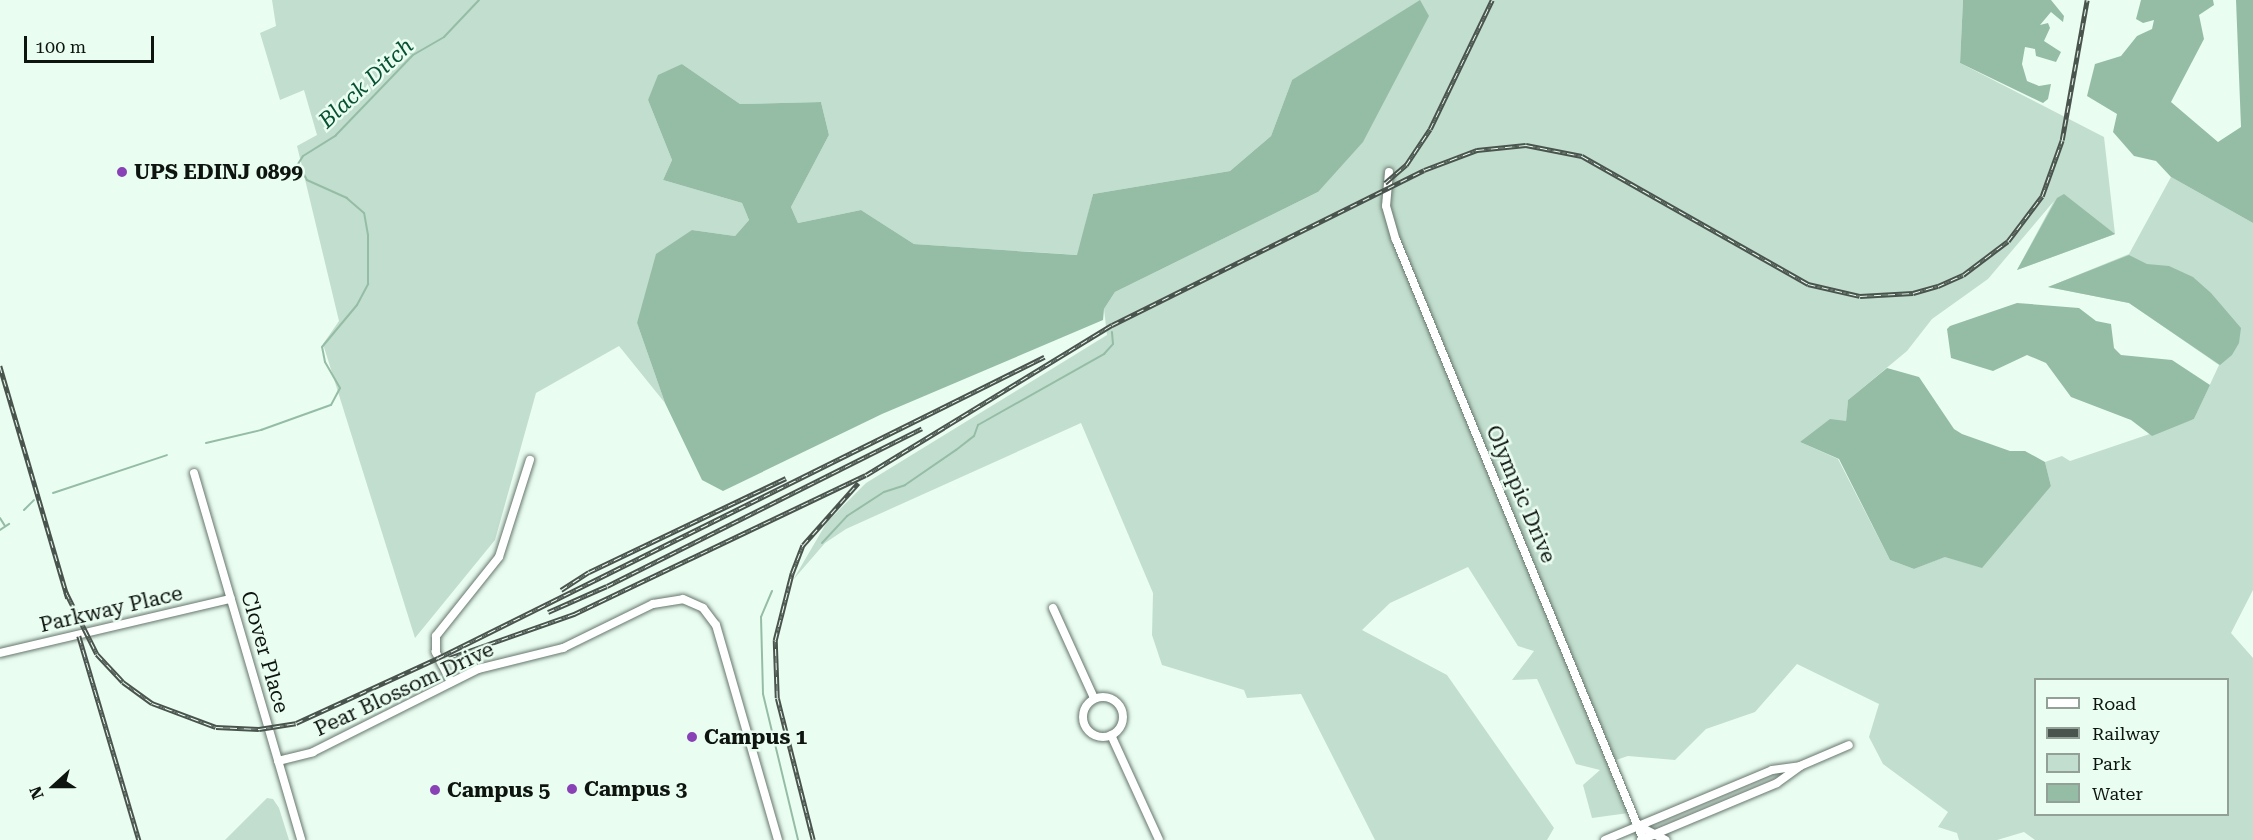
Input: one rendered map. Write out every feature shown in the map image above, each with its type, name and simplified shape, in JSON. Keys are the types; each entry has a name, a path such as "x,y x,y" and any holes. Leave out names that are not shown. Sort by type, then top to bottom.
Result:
{"street":[{"name":"Olympic Drive","path":"1389,172 1386,206 1396,240 1642,840"},
{"path":"451,682 437,655 436,636 499,556 530,460"},
{"name":"Clover Place","path":"194,473 301,840"},
{"name":"Parkway Place","path":"0,653 231,599"},
{"name":"Pear Blossom Drive","path":"278,761 313,752 451,682 516,657 568,646 662,601 688,600 710,614 738,691 778,840"},
{"path":"1053,608 1094,698"},
{"path":"1110,697 1121,708 1122,724 1111,735 1096,736 1084,725 1084,709 1094,698 1110,697"},
{"path":"1111,735 1159,840"},
{"path":"1642,840 1777,783 1800,766 1849,745"},
{"path":"1605,840 1772,770 1800,766"},
{"path":"1638,826 1665,840"}],"green space":[{"path":"272,0 1963,0 1960,63 2104,137 2115,234 2017,270 2054,201 1988,279 1932,319 1907,351 1848,400 1846,422 1800,442 1838,459 1890,560 1914,569 1944,557 2051,486 2045,462 2062,456 2070,461 2194,419 2219,365 2129,303 2048,287 2129,254 2171,177 2253,223 2253,590 2231,633 2253,658 2253,840 2035,840 2024,832 1997,840 1959,840 1957,833 1938,827 1948,812 1883,764 1869,737 1879,704 1797,664 1755,712 1706,729 1675,760 1628,756 1616,760 1636,812 1592,818 1583,785 1600,770 1576,764 1537,679 1512,680 1534,651 1518,646 1468,567 1390,603 1362,630 1447,675 1554,828 1547,840 1375,840 1301,694 1247,698 1244,690 1162,665 1152,635 1153,593 1081,423 846,529 825,543 793,580 827,522 866,483 1107,335 1104,309 1115,292 1318,192 1292,80 1271,136 1230,171 1093,194 1078,255 914,244 861,210 798,223 791,207 829,135 821,102 740,104 682,64 648,100 672,160 663,180 742,203 749,220 735,236 692,230 637,323 665,403 619,346 536,393 495,540 415,638 323,344 339,321 297,146 317,135 304,90 280,100 260,33 276,26"},
{"path":"267,798 273,799 279,808 289,840 225,840"}],"water":[{"path":"1420,0 1429,16 1363,142 1318,192 1115,292 1104,309 1103,320 882,414 723,491 702,480 665,403 637,323 656,254 692,230 735,236 749,220 742,203 663,180 672,160 648,100 658,75 682,64 740,104 821,102 829,135 791,207 798,223 861,210 914,244 1077,255 1093,194 1230,171 1271,136 1292,80"},
{"path":"1963,0 2051,0 2064,16 2063,22 2051,12 2040,25 2048,23 2050,28 2044,41 2061,52 2056,62 2036,56 2035,49 2025,47 2022,64 2027,81 2039,86 2051,84 2048,99 2043,103 1960,63"},
{"path":"2141,0 2213,0 2214,5 2199,15 2204,39 2171,102 2218,142 2241,127 2236,0 2253,0 2253,223 2171,177 2156,161 2134,156 2113,132 2117,114 2087,96 2095,64 2121,56 2137,36 2152,29 2154,20 2143,23 2136,19"},
{"path":"2064,194 2115,234 2017,270 2057,198"},
{"path":"2129,255 2147,264 2169,266 2193,277 2211,293 2241,328 2239,343 2232,355 2220,365 2129,303 2048,287"},
{"path":"2017,303 2079,308 2096,321 2111,324 2114,348 2121,355 2172,360 2210,385 2194,419 2152,436 2131,420 2071,397 2046,363 2027,355 1993,371 1951,358 1947,329 1950,326"},
{"path":"1887,368 1919,377 1954,429 1962,434 2010,451 2025,451 2045,462 2051,486 1982,568 1945,557 1914,569 1890,560 1839,459 1800,442 1830,419 1846,421 1848,400"}],"waterway":[{"name":"Black Ditch","path":"206,443 261,430 331,405 340,388 325,362 322,347 357,305 368,284 368,235 364,213 347,198 307,180 298,164 303,156 336,135 413,55 444,37 479,0"},
{"path":"822,543 847,516 884,492 905,485 956,450 974,436 978,425 1104,354 1113,344 1112,332"},
{"name":"Black Ditch","path":"53,493 167,455"},
{"name":"Black Ditch","path":"24,510 34,500"},
{"path":"0,518 5,526"},
{"name":"Black Ditch","path":"0,530 9,524"},
{"path":"772,591 761,617 763,694 798,840"}],"railway":[{"path":"1385,183 1406,165 1430,129 1492,0"},
{"path":"449,658 574,614 866,475 1112,325 1424,170 1477,150 1526,145 1582,156 1808,284 1860,296 1913,293 1938,286 1963,275 2008,241 2042,196 2062,140 2087,0"},
{"path":"66,592 97,654 123,682 152,703 216,727 259,729 296,723 438,658 1044,357"},
{"path":"0,366 68,598"},
{"path":"548,612 607,586 922,428"},
{"path":"561,590 589,572 786,478"},
{"path":"813,840 777,698 775,640 792,573 803,545 858,483"},
{"path":"79,636 139,840"}],"place":[{"name":"UPS EDINJ 0899","path":"122,172"},
{"name":"Campus 1","path":"692,737"},
{"name":"Campus 3","path":"572,789"},
{"name":"Campus 5","path":"435,790"}]}
